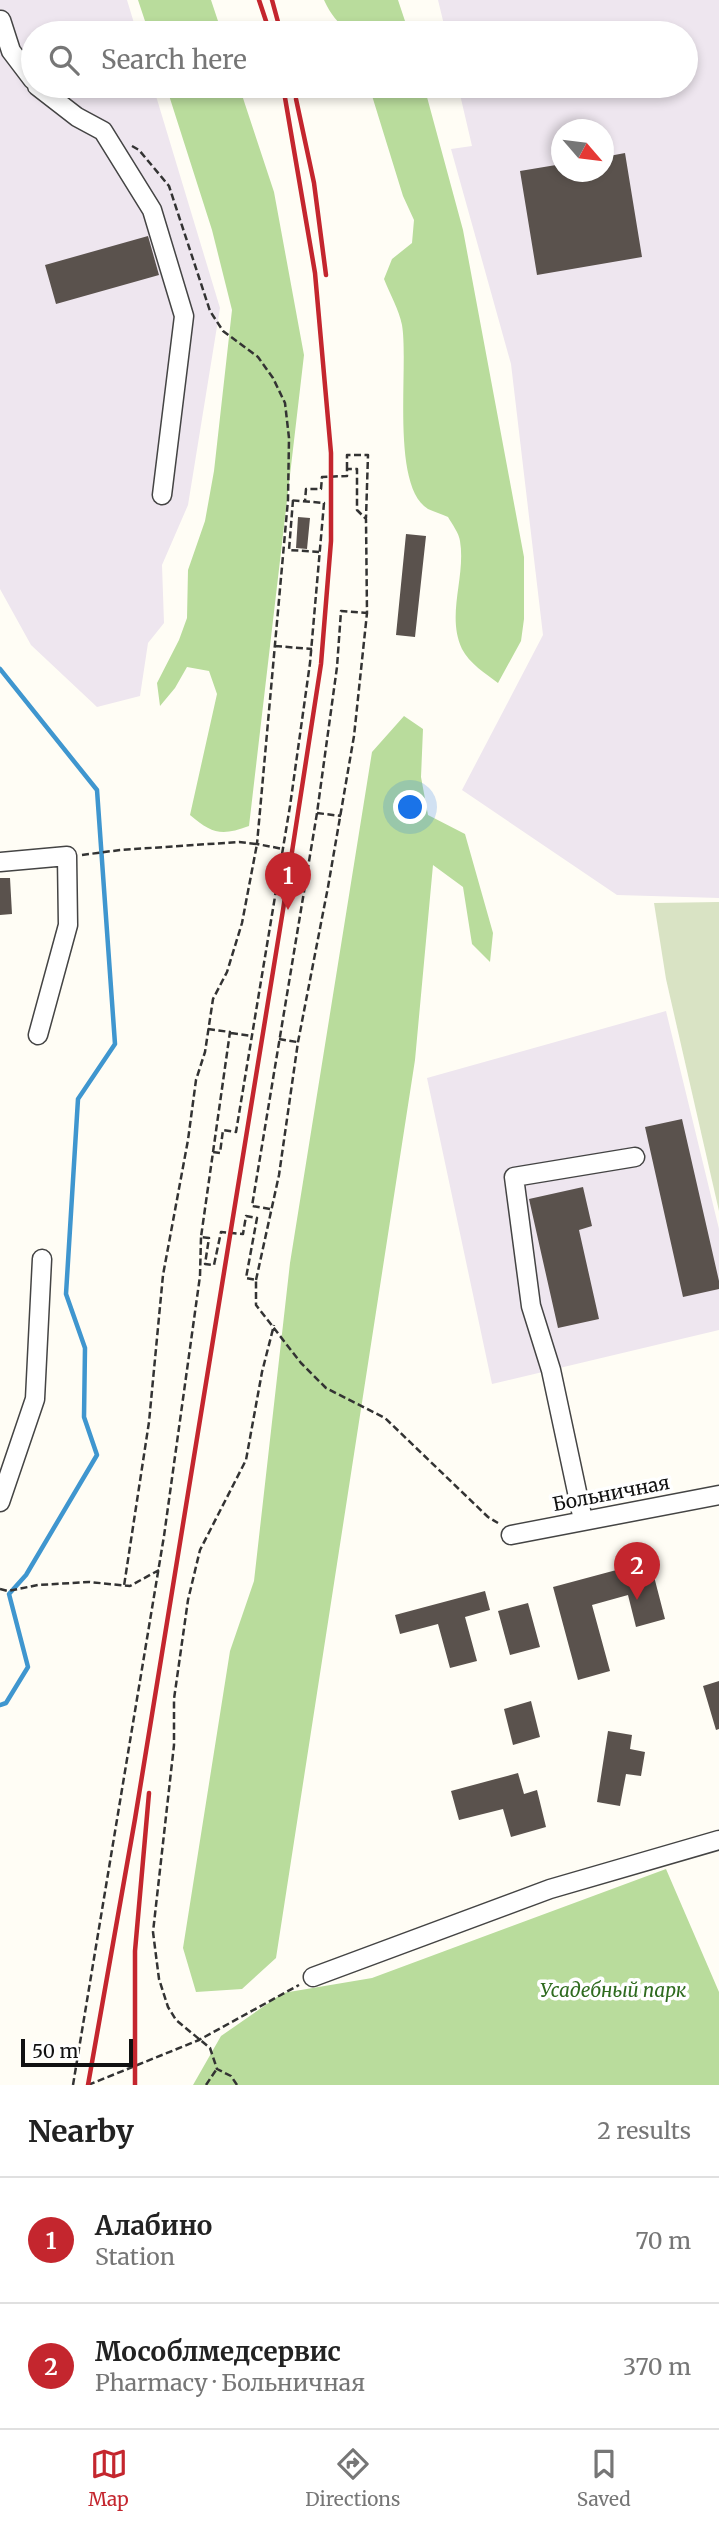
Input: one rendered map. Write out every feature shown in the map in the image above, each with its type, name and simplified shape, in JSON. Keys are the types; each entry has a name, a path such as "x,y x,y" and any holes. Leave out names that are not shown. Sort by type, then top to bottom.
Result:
{"street":[{"path":"0,16 12,51 21,63"},
{"path":"52,98 77,117 103,131 152,209 184,316 162,495"},
{"path":"0,863 67,856 68,925 38,1035"},
{"path":"583,1520 551,1370 531,1306 514,1177 635,1157"},
{"path":"0,1502 35,1399 42,1259"},
{"name":"Больничная","path":"511,1535 719,1495"},
{"path":"313,1977 550,1889 719,1840"}],"path":[{"path":"124,1586 149,1422 163,1275 184,1164 196,1080 205,1052 214,999 227,972 242,923 257,844 288,500 289,438 285,403 258,357 223,331 210,311"},
{"path":"305,501 306,489 321,489 322,477 347,476 347,455 368,455 367,613 354,736 298,1042 279,1175 256,1280 256,1305 301,1363 326,1388 385,1418 488,1517 511,1535"},
{"path":"347,470 357,469 357,510 366,519"},
{"path":"213,1152 220,1153 223,1130 236,1132 283,849 312,649 324,503 288,500"},
{"path":"293,500 289,550 320,552"},
{"path":"270,1209 251,1206 317,813 338,667 341,611 367,613"},
{"path":"275,646 312,649"},
{"path":"317,813 341,817"},
{"path":"88,854 239,842 283,849"},
{"path":"208,1029 252,1036"},
{"path":"73,2085 159,1570 200,1276 201,1237 230,1032"},
{"path":"279,1039 298,1042"},
{"path":"201,1237 209,1238 205,1264 214,1265 221,1232 243,1234 246,1216 257,1218 246,1278 256,1280"},
{"path":"237,2085 231,2076 217,2069 211,2048 176,2020 168,2007 159,1979 153,1932 174,1745 174,1699 188,1600 200,1550 246,1460 262,1372 274,1325"},
{"path":"0,1589 8,1591 38,1584 89,1582 130,1586 159,1570"},
{"path":"88,2085 199,2040 313,1977"},
{"path":"206,2085 217,2069"}],"shaded area":[{"path":"0,0 127,0 133,21 21,21 21,98 157,98 220,308 188,505 162,565 164,623 148,643 140,696 97,707 31,645 0,589"},
{"path":"438,0 719,0 719,898 617,895 462,790 543,635 511,364 451,149 472,146 461,98 698,98 698,21 443,21"},
{"path":"666,1011 719,1229 719,1330 492,1384 427,1078"}],"green space":[{"path":"138,0 211,0 218,21 145,21"},
{"path":"324,0 398,0 405,21 338,21"},
{"path":"170,98 243,98 274,192 304,355 249,826 224,832 205,826 190,815 217,694 209,671 187,667 160,706 157,683 187,618 188,570 205,521 214,471 232,310 212,230"},
{"path":"373,98 427,98 463,230 524,557 524,619 521,641 498,683 469,659 458,636 456,609 461,555 458,535 448,517 428,509 416,496 409,476 403,424 402,325 384,279 392,259 412,243 414,220 403,196"},
{"path":"404,716 423,729 421,777 428,815 465,834 493,933 490,962 472,944 463,887 433,865 415,1060 276,1958 242,1989 196,1992 183,1948 230,1651 254,1581 290,1263 372,752"},
{"path":"719,902 719,1211 666,979 654,903"},
{"name":"Усадебный парк","path":"666,1869 719,1992 719,2085 193,2085 221,2036 283,1993 372,1978"}],"building":[{"path":"625,153 642,257 537,275 520,171 551,166 551,182 614,182 614,155"},
{"path":"148,236 159,275 56,304 45,265"},
{"path":"298,517 310,518 307,549 296,548"},
{"path":"406,534 426,536 415,637 396,635"},
{"path":"0,878 10,878 12,914 0,915"},
{"path":"682,1119 719,1281 719,1289 683,1297 645,1127"},
{"path":"583,1187 592,1226 579,1230 599,1319 558,1328 529,1199"},
{"path":"650,1561 665,1619 636,1627 628,1595 592,1605 610,1671 578,1680 553,1587"},
{"path":"485,1591 490,1610 465,1617 477,1661 450,1668 438,1624 400,1634 395,1615"},
{"path":"528,1603 540,1647 510,1655 498,1611"},
{"path":"719,1681 719,1729 716,1730 703,1686"},
{"path":"531,1701 540,1737 513,1745 504,1709"},
{"path":"608,1731 632,1735 630,1749 645,1752 641,1776 626,1774 620,1806 597,1802"},
{"path":"518,1773 524,1794 537,1790 546,1827 511,1837 503,1809 459,1820 451,1791"}],"waterway":[{"path":"0,669 97,790 115,1044 78,1099 66,1294 85,1348 84,1417 97,1455 26,1575 9,1594 28,1667 6,1703 0,1705"}],"railway":[{"path":"259,0 266,21"},
{"path":"272,0 278,21"},
{"path":"88,2085 135,1819 321,664 331,541 331,453 315,273 285,98"},
{"path":"296,99 314,183 326,275"},
{"path":"135,2085 135,1951 149,1793"}],"place":[{"name":"Алабино","path":"288,910"},
{"name":"Мособлмедсервис","path":"637,1600"}]}
